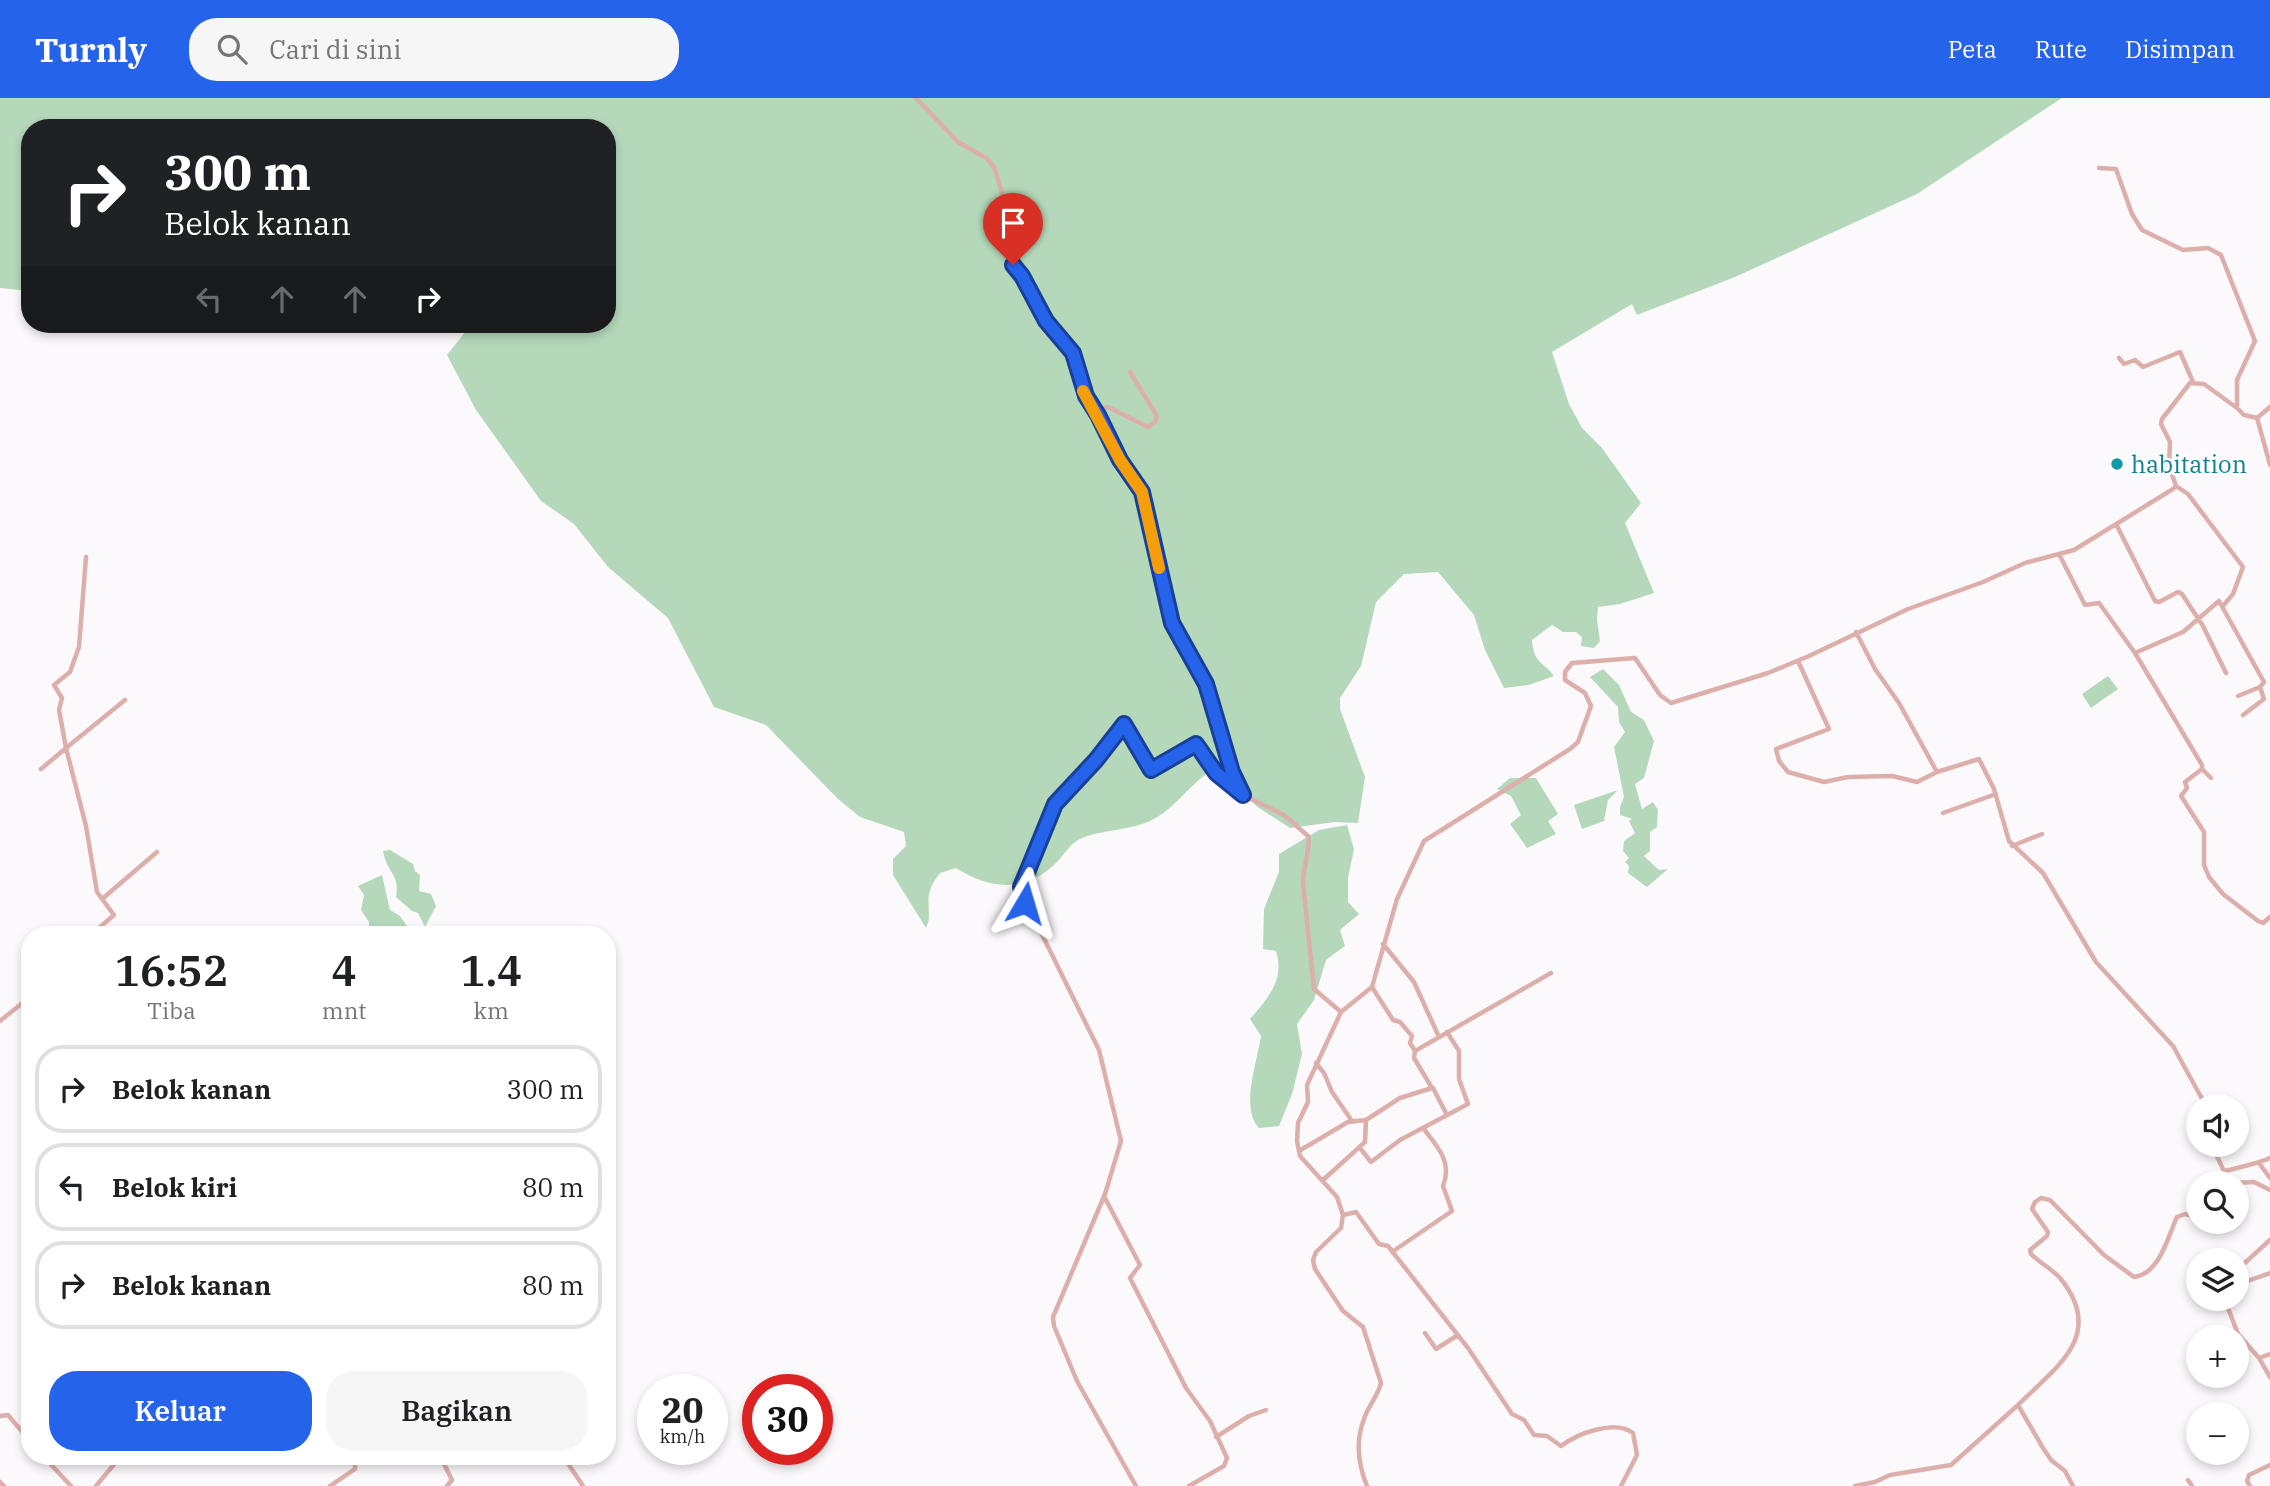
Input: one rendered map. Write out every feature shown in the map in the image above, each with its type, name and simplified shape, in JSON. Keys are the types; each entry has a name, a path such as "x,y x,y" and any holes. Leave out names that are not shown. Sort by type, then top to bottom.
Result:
{"street":[{"path":"916,98 958,142 994,166 1002,192 1002,224 1010,261 1022,276 1046,321 1073,353 1083,391 1120,460 1142,492 1172,623 1206,684 1232,772 1243,795"},
{"path":"2099,168 2116,169 2132,214 2145,233 2183,250 2208,248 2221,255 2255,341 2237,380 2237,408"},
{"path":"2119,358 2124,365 2135,360 2143,367 2180,352 2193,382"},
{"path":"1098,415 1102,408 1108,407 1148,427 1155,422 1157,416 1130,372"},
{"path":"2193,382 2204,384 2244,415 2258,418"},
{"path":"2193,382 2161,419 2161,424 2171,442 2169,466 2176,486 2189,494 2243,567 2232,594 2223,606"},
{"path":"2258,418 2270,407"},
{"path":"2258,418 2270,465"},
{"path":"1367,1486 1358,1461 1358,1444 1363,1419 1381,1383 1363,1326 1343,1311 1315,1269 1313,1261 1316,1252 1341,1228 1343,1215 1337,1197 1300,1156 1298,1123 1308,1102 1307,1085 1341,1012 1371,987 1399,892 1424,841 1578,743 1591,706 1585,693 1565,680 1565,672 1572,663 1635,658 1660,695 1671,703 1798,661 1856,632 2025,563 2074,550 2176,486"},
{"path":"2116,524 2155,601 2158,603 2181,593 2199,618 2226,673"},
{"path":"2059,554 2085,605 2099,603 2135,653 2202,769 2211,778"},
{"path":"86,558 79,646 70,672 54,685 62,698 59,710 86,826 97,892 114,915 101,926"},
{"path":"2135,653 2179,634 2216,601 2223,606 2264,681 2260,687 2238,696"},
{"path":"1856,632 1937,772"},
{"path":"1798,661 1829,729 1776,749 1779,761 1788,772 1827,782 1848,777 1892,776 1917,782 1978,758 1996,794 2004,830 2012,846 2043,873 2096,962 2173,1046 2199,1094"},
{"path":"2243,715 2264,699 2260,687"},
{"path":"41,769 125,700"},
{"path":"1136,1486 1077,1381 1054,1326 1053,1317 1104,1196 1121,1141 1099,1050 1041,936 1021,887 1055,804 1096,760 1124,724 1151,770 1196,744 1216,773 1243,795 1284,815 1308,836 1309,849 1303,866 1303,883 1314,989 1341,1012"},
{"path":"2202,769 2185,782 2187,788 2181,796 2204,832 2206,873 2223,894 2258,921 2263,923 2270,917"},
{"path":"1944,813 1996,794"},
{"path":"2012,846 2042,834"},
{"path":"102,899 157,852"},
{"path":"1383,944 1414,982 1439,1037"},
{"path":"1415,1051 1551,973"},
{"path":"1371,987 1394,1020 1400,1022 1412,1036 1410,1043 1415,1051 1414,1058 1447,1115"},
{"path":"0,1021 21,1004"},
{"path":"1360,1148 1371,1162 1468,1102 1459,1079 1459,1051 1447,1032"},
{"path":"1316,1063 1324,1073 1332,1092 1353,1121"},
{"path":"1299,1151 1353,1121 1366,1120 1400,1098 1433,1087"},
{"path":"1323,1180 1366,1140 1366,1120"},
{"path":"1392,1252 1452,1212 1443,1186 1447,1177 1443,1155 1423,1128"},
{"path":"2217,1157 2224,1171 2270,1158"},
{"path":"2259,1163 2270,1178"},
{"path":"2249,1182 2270,1190"},
{"path":"1104,1196 1140,1265 1130,1278 1186,1388 1210,1420 1227,1458 1226,1464 1189,1486"},
{"path":"1855,1486 1875,1482 1890,1475 1951,1465 2018,1405 2068,1354 2077,1340 2079,1322 2061,1279 2031,1254 2030,1250 2048,1232 2032,1209 2035,1202 2041,1198 2050,1200 2104,1255 2134,1277 2148,1270 2162,1253 2177,1217 2186,1214"},
{"path":"1343,1215 1355,1211 1378,1244 1388,1246 1458,1335 1512,1414 1524,1420 1534,1434 1547,1436 1561,1446 1583,1431 1621,1426 1633,1433 1637,1455 1621,1486"},
{"path":"2249,1259 2270,1240"},
{"path":"2249,1280 2270,1273"},
{"path":"2229,1311 2238,1335 2259,1358 2270,1377"},
{"path":"1425,1333 1436,1349 1458,1335"},
{"path":"2259,1358 2270,1354"},
{"path":"2018,1405 2051,1460 2065,1471 2073,1486"},
{"path":"1216,1437 1250,1416 1266,1410"},
{"path":"0,1416 8,1415 21,1430"},
{"path":"51,1465 71,1486"},
{"path":"96,1486 114,1465"},
{"path":"330,1486 355,1469 355,1465"},
{"path":"444,1465 452,1480 447,1486"},
{"path":"569,1465 583,1486"},
{"path":"2250,1486 2247,1481 2249,1475 2270,1465"},
{"path":"2189,1480 2192,1486"},
{"path":"0,1482 4,1486"}],"green space":[{"path":"0,98 2062,98 1917,194 1735,277 1637,315 1632,304 1552,352 1569,404 1582,428 1602,448 1641,503 1625,523 1654,593 1620,604 1598,607 1600,641 1594,648 1581,646 1582,637 1576,632 1563,632 1552,625 1532,640 1537,658 1554,676 1529,685 1504,688 1485,650 1474,615 1438,572 1404,574 1376,602 1361,666 1340,698 1340,709 1365,777 1358,823 1335,822 1290,828 1259,808 1214,769 1161,815 1143,824 1080,839 1054,865 1030,880 1018,884 993,884 956,868 940,873 930,890 926,928 893,875 893,859 906,846 904,832 860,817 838,799 766,725 714,707 668,618 608,567 574,524 541,501 476,410 447,355 464,333 616,333 616,119 21,119 21,290 0,288"},
{"path":"1603,669 1619,685 1631,712 1644,720 1654,741 1644,778 1635,784 1642,809 1653,802 1658,810 1657,827 1650,832 1650,851 1644,856 1659,870 1668,869 1647,887 1628,873 1629,866 1625,862 1629,858 1623,851 1624,841 1635,833 1629,821 1632,819 1620,815 1624,797 1614,747 1625,732 1619,722 1618,707 1590,677"},
{"path":"2108,676 2118,689 2091,708 2082,694"},
{"path":"1510,778 1536,778 1558,814 1548,821 1556,834 1527,848 1510,824 1521,815 1511,796 1497,789"},
{"path":"1618,790 1608,800 1604,821 1582,829 1574,805"},
{"path":"1347,825 1354,849 1348,878 1348,902 1359,914 1340,930 1345,946 1326,960 1314,1000 1297,1024 1302,1054 1292,1094 1279,1126 1259,1128 1253,1119 1250,1097 1261,1036 1250,1019 1269,996 1278,971 1276,951 1263,949 1264,909 1279,872 1279,854 1319,830"},
{"path":"390,850 413,864 420,875 419,891 431,894 436,906 426,926 418,913 396,897 395,878 383,851"},
{"path":"382,875 390,910 400,916 407,926 369,926 361,910 364,895 358,886"}],"slow traffic":[{"path":"1083,391 1120,460 1140,487 1159,568"}],"place":[{"name":"habitation","path":"2117,464"}],"route":[{"path":"1013,265 1018,269 1046,321 1073,353 1082,387 1098,415 1102,429 1140,487 1172,623 1206,684 1232,772 1243,795 1216,773 1196,744 1151,770 1124,724 1096,760 1055,804 1020,890 1025,903"}]}
